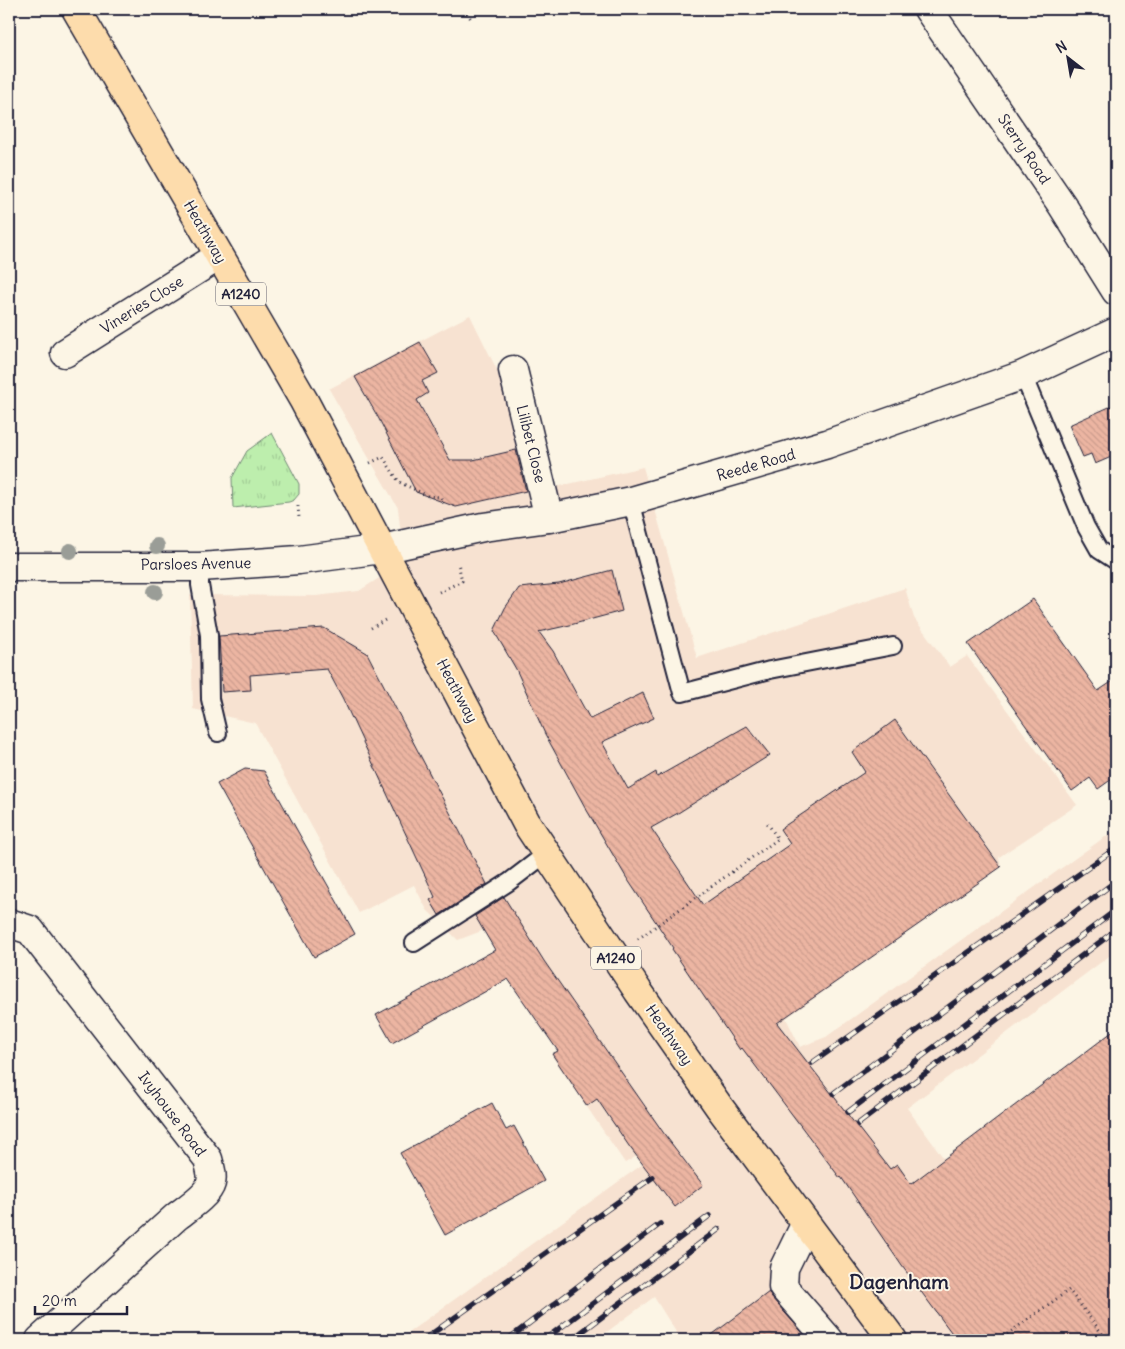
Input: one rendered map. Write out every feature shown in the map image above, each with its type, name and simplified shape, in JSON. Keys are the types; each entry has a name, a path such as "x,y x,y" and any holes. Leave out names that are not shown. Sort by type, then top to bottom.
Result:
{"main road":[{"name":"Heathway","path":"76,9 304,401 527,824 720,1108 805,1225 893,1340"}],"street":[{"name":"Sterry Road","path":"928,9 1057,198 1116,291"},
{"name":"Vineries Close","path":"65,353 219,256"},
{"name":"Reede Road","path":"382,549 483,527 548,518 631,501 828,444 1023,375 1116,332"},
{"name":"Lilibet Close","path":"513,370 548,518"},
{"name":"Parsloes Avenue","path":"9,567 200,567 299,560 382,549"},
{"name":"Ivyhouse Road","path":"9,922 30,930 197,1145 208,1160 211,1170 211,1184 200,1198 176,1217 40,1340"},
{"path":"805,1225 784,1268 783,1287 829,1340"}],"lane":[{"path":"1023,375 1086,527 1099,550 1116,561"},
{"path":"631,501 682,693 770,670 894,646"},
{"path":"200,567 200,585 209,635 210,699 218,733"},
{"path":"414,943 509,882 547,853"}],"path":[{"path":"464,9 471,19"},
{"path":"366,465 383,458 399,482 428,496 441,497"},
{"path":"298,506 299,518"},
{"path":"438,592 462,581 457,557"},
{"path":"371,628 390,618"},
{"path":"615,956 778,839 766,821"},
{"path":"1000,1340 1069,1290 1107,1340"}],"shaded area":[{"path":"470,315 497,370 519,358 551,488 643,467 697,658 905,588 914,618 950,667 967,656 1077,805 999,857 1001,867 786,1018 800,1047 826,1037 1116,829 1116,951 907,1108 967,1190 1116,1078 1116,1340 681,1340 654,1297 596,1340 398,1340 643,1164 637,1156 625,1163 551,1054 558,1051 527,997 484,930 458,940 427,910 414,885 359,913 255,723 193,709 190,595 316,596 359,591 404,562 398,508 329,389"}],"green space":[{"path":"272,433 299,484 299,494 294,500 289,502 233,508 232,478 247,451"}],"building":[{"path":"420,342 438,373 422,381 428,393 417,400 450,460 473,460 516,450 526,491 456,507 416,492 379,419 355,377"},
{"path":"1116,404 1116,455 1095,464 1091,454 1083,457 1069,425"},
{"path":"612,570 622,611 539,632 553,651 590,719 643,693 654,718 602,742 628,789 656,772 657,777 747,726 770,755 651,828 703,905 790,844 780,829 865,772 852,752 895,720 1001,867 777,1023 890,1169 897,1164 911,1184 1116,1029 1116,1340 957,1340 902,1266 841,1177 742,1048 740,1050 672,949 626,877 585,807 545,734 516,669 494,631 505,608 519,588 559,584"},
{"path":"1033,599 1098,691 1116,679 1116,776 1098,789 1090,778 1072,791 968,644"},
{"path":"324,628 367,653 487,884 439,915 430,900 435,897 343,699 327,669 250,675 251,690 222,692 219,636"},
{"path":"245,769 264,771 355,934 314,957 217,784"},
{"path":"504,897 544,961 665,1135 703,1185 675,1207 629,1146 597,1099 587,1106 552,1054 558,1051 508,979 392,1043 376,1015 495,950 475,916"},
{"path":"492,1103 506,1130 514,1126 544,1181 445,1235 400,1153"},
{"path":"769,1292 771,1297 809,1340 705,1340"}],"railway":[{"path":"812,1063 1116,848"},
{"path":"834,1093 1116,881"},
{"path":"848,1112 1116,910"},
{"path":"858,1124 1116,930"},
{"path":"423,1340 653,1177"},
{"path":"544,1340 709,1216"},
{"path":"507,1340 660,1224"},
{"path":"571,1340 719,1229"}],"district":[{"name":"Dagenham","path":"899,1282"}]}
